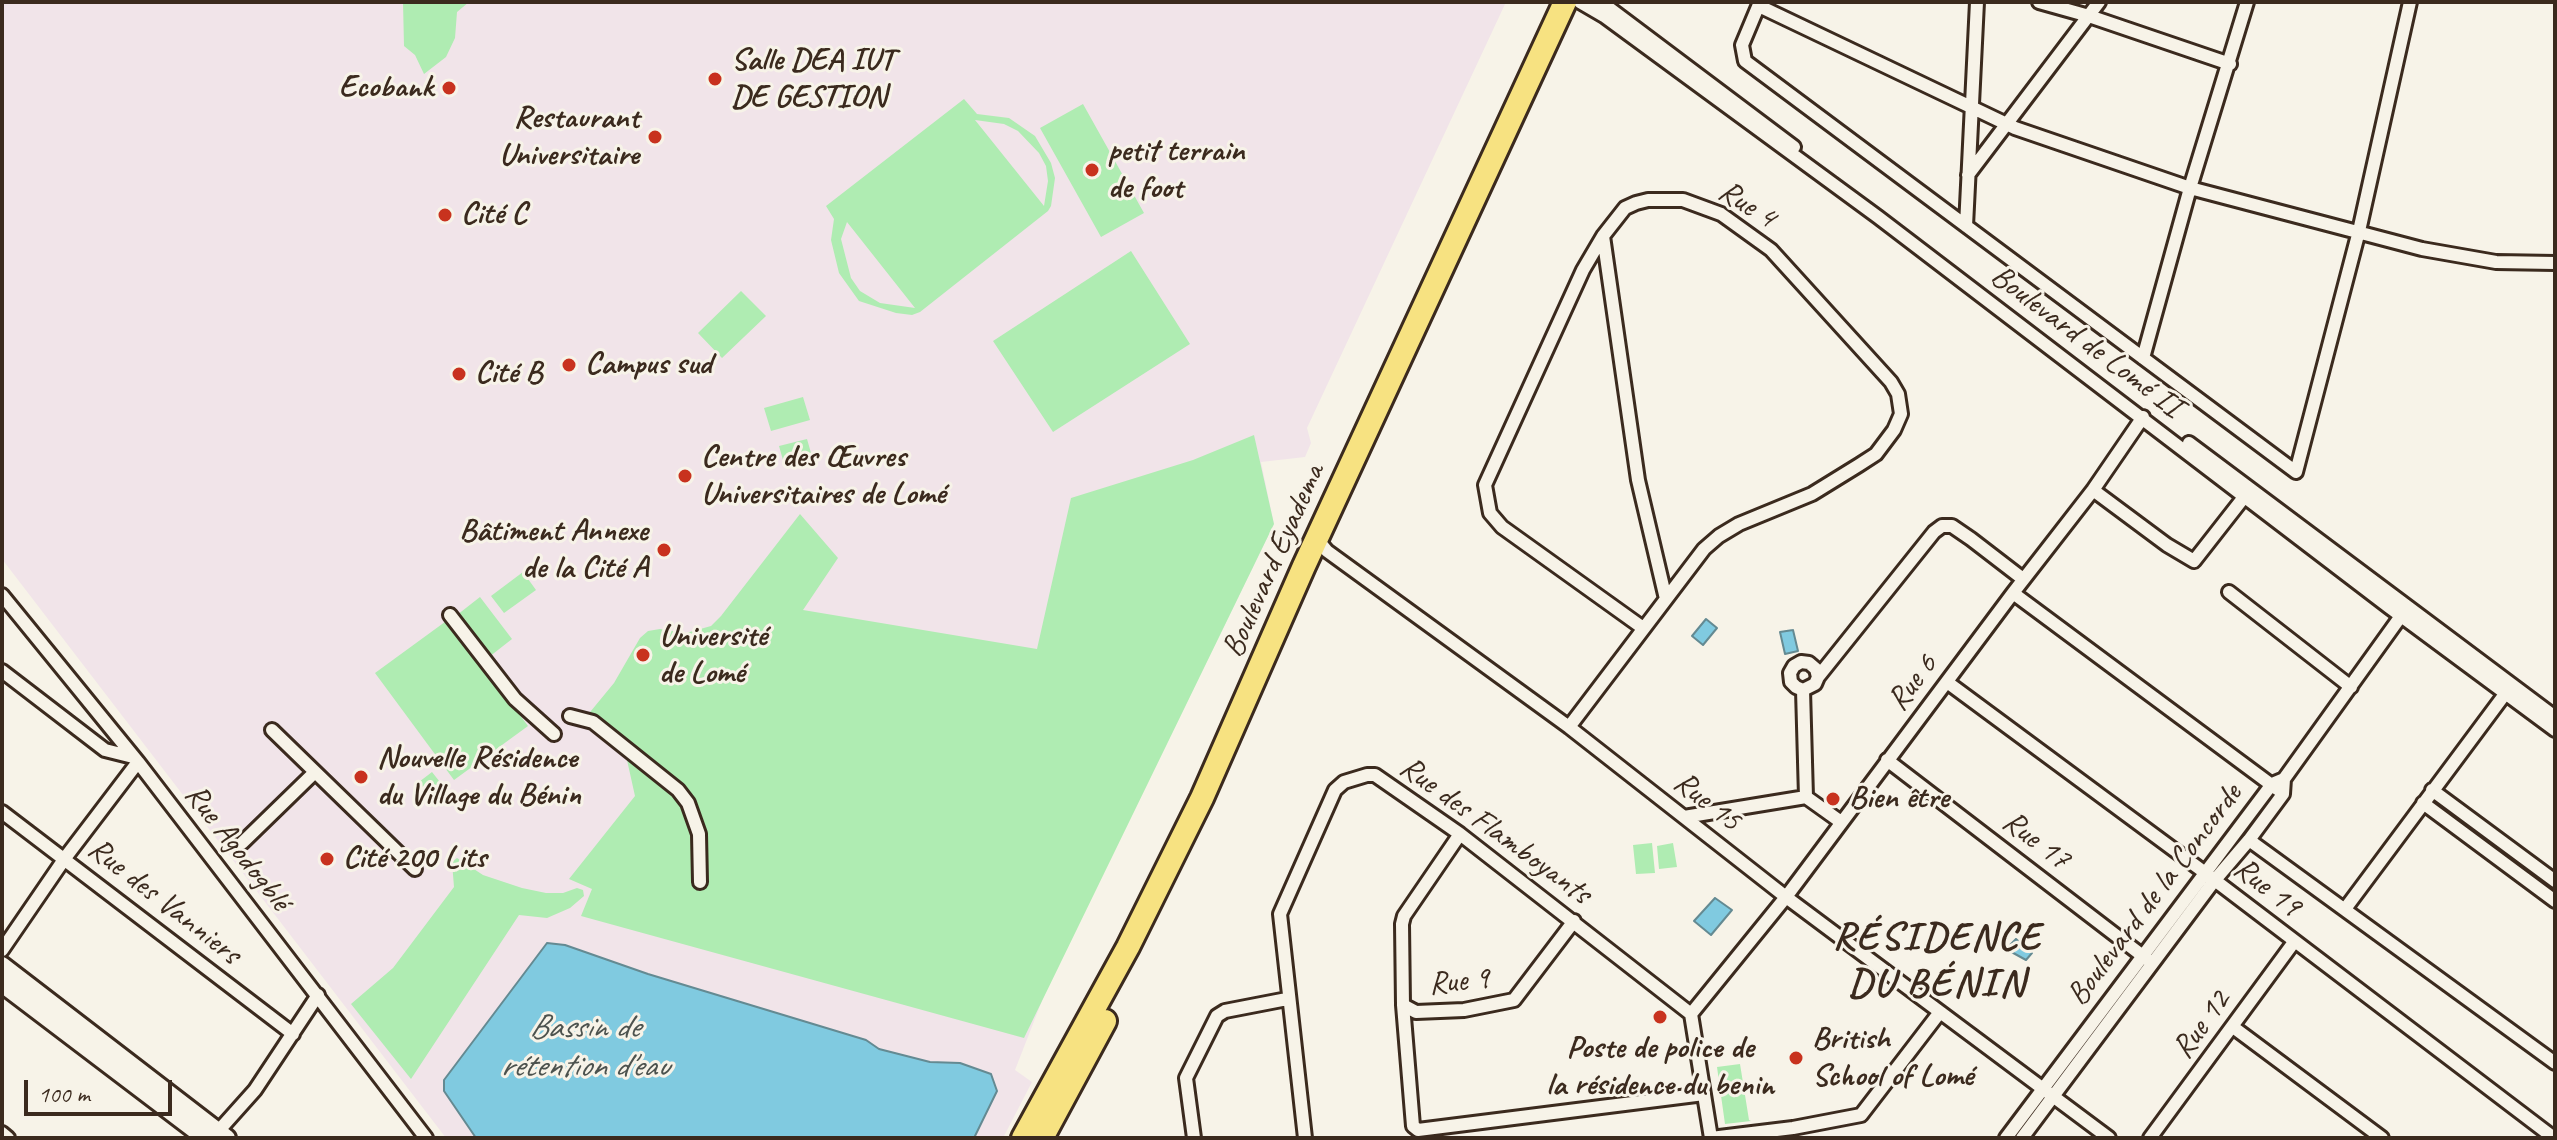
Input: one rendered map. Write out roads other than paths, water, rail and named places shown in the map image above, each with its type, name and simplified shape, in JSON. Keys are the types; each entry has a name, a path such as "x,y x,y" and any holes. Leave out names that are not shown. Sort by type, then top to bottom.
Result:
{"highway":[{"name":"Boulevard Eyadema","path":"1023,1138 1157,892 1202,798 1322,545 1565,2"},
{"path":"1042,1138 1093,1046 1222,789 1322,545 1580,2"}],"main road":[{"path":"2,965 218,1133"},
{"path":"2,984 218,1133"}],"street":[{"name":"Boulevard de Lomé II","path":"1580,2 1604,16 1823,176 2247,493"},
{"name":"Boulevard de Lomé II","path":"1601,2 2404,611 2555,717"},
{"path":"1966,226 1977,2"},
{"path":"2039,2 2230,64"},
{"path":"1968,175 2099,2"},
{"path":"2143,358 2190,188 2247,2"},
{"path":"2410,2 2359,231 2296,472 1745,61 1742,45 1759,4 2007,124 2190,188 2359,231 2422,249 2496,262 2555,263"},
{"name":"Rue 4","path":"1569,727 1704,549 1739,524 1812,494 1876,454 1894,430 1901,414 1898,394 1891,382 1839,321 1771,250 1721,214 1683,200 1648,200 1625,208 1603,236 1583,270 1485,485 1490,513 1502,527 1643,628"},
{"path":"1603,236 1638,480 1666,599"},
{"name":"Rue 6","path":"1691,1014 1786,897 2093,490 2143,417"},
{"path":"2093,490 2167,545 2194,561 2247,493"},
{"path":"1818,677 1816,669 1809,663 1801,662 1790,673 1791,682 1796,687 1803,690 1810,688 1934,532 1942,526 1952,526 2023,579"},
{"name":"Rue 15","path":"1322,545 1569,727 1786,897 2109,1138"},
{"path":"2229,592 2351,687"},
{"path":"2013,593 2278,782 2351,687 2404,611"},
{"name":"Rue Agodogblé","path":"2,595 136,760 426,1138"},
{"name":"Boulevard de Lomé II","path":"2404,611 2505,694 2555,730"},
{"path":"450,615 515,699 554,734"},
{"path":"2,671 105,750 136,760 2,950"},
{"name":"Rue 19","path":"1947,682 2554,1138"},
{"path":"1803,690 1806,797"},
{"path":"2345,909 2505,694"},
{"path":"570,716 593,722 607,731 678,790 688,803 699,834 700,882"},
{"path":"272,730 415,869"},
{"name":"Rue 17","path":"1887,760 2147,959"},
{"path":"242,843 315,772"},
{"name":"Rue des Flamboyants","path":"1305,1138 1287,999 1280,914 1335,790 1354,777 1375,775 1460,834 1691,1014"},
{"name":"Boulevard de la Concorde","path":"2209,877 2249,840 2283,794 2278,782"},
{"name":"Boulevard de la Concorde","path":"2006,1138 2048,1092 2278,782"},
{"path":"2432,790 2555,881"},
{"path":"1684,817 1806,797 1841,822"},
{"path":"2423,803 2555,901"},
{"name":"Rue des Vanniers","path":"2,812 293,1034"},
{"name":"Rue 9","path":"1460,834 1404,916 1403,1005 1416,1012 1464,1010 1514,1000 1574,921"},
{"path":"2249,840 2555,1063"},
{"name":"Rue 12","path":"2150,1138 2294,942"},
{"path":"218,1133 255,1090 318,995"},
{"path":"1194,1138 1186,1078 1217,1016 1225,1011 1287,999"},
{"path":"1403,1005 1411,1118 1418,1130 1704,1094"},
{"path":"1691,1014 1711,1138 1793,1128 1861,1115 1940,1012"},
{"path":"2233,1027 2382,1138"},
{"name":"Boulevard de la Concorde","path":"2022,1138 2048,1092"},
{"path":"2,1133 8,1138"}],"water":[{"path":"1706,619 1717,628 1703,645 1692,636"},
{"path":"1793,630 1798,651 1785,654 1780,632"},
{"path":"1715,898 1732,910 1711,935 1694,921"},
{"path":"2016,939 2032,953 2026,960 2006,949"},
{"name":"Bassin de rétention d'eau","path":"547,943 565,945 648,974 866,1040 879,1049 930,1062 960,1063 991,1074 997,1091 974,1138 476,1138 444,1091 444,1080"}],"place":[{"name":"Salle DEA IUT DE GESTION","path":"715,79"},
{"name":"Ecobank","path":"449,88"},
{"name":"Restaurant Universitaire","path":"655,137"},
{"name":"petit terrain de foot","path":"1092,170"},
{"name":"Cité C","path":"445,215"},
{"name":"Campus sud","path":"569,365"},
{"name":"Cité B","path":"459,374"},
{"name":"Centre des Œuvres Universitaires de Lomé","path":"685,476"},
{"name":"Bâtiment Annexe de la Cité A","path":"664,550"},
{"name":"Université de Lomé","path":"643,655"},
{"name":"Nouvelle Résidence du Village du Bénin","path":"361,777"},
{"name":"Bien être","path":"1833,799"},
{"name":"Cité 200 Lits","path":"327,859"},
{"name":"Poste de police de la résidence du benin","path":"1660,1017"},
{"name":"British School of Lomé","path":"1796,1058"}],"district":[{"name":"RÉSIDENCE DU BÉNIN","path":"1937,962"}]}
